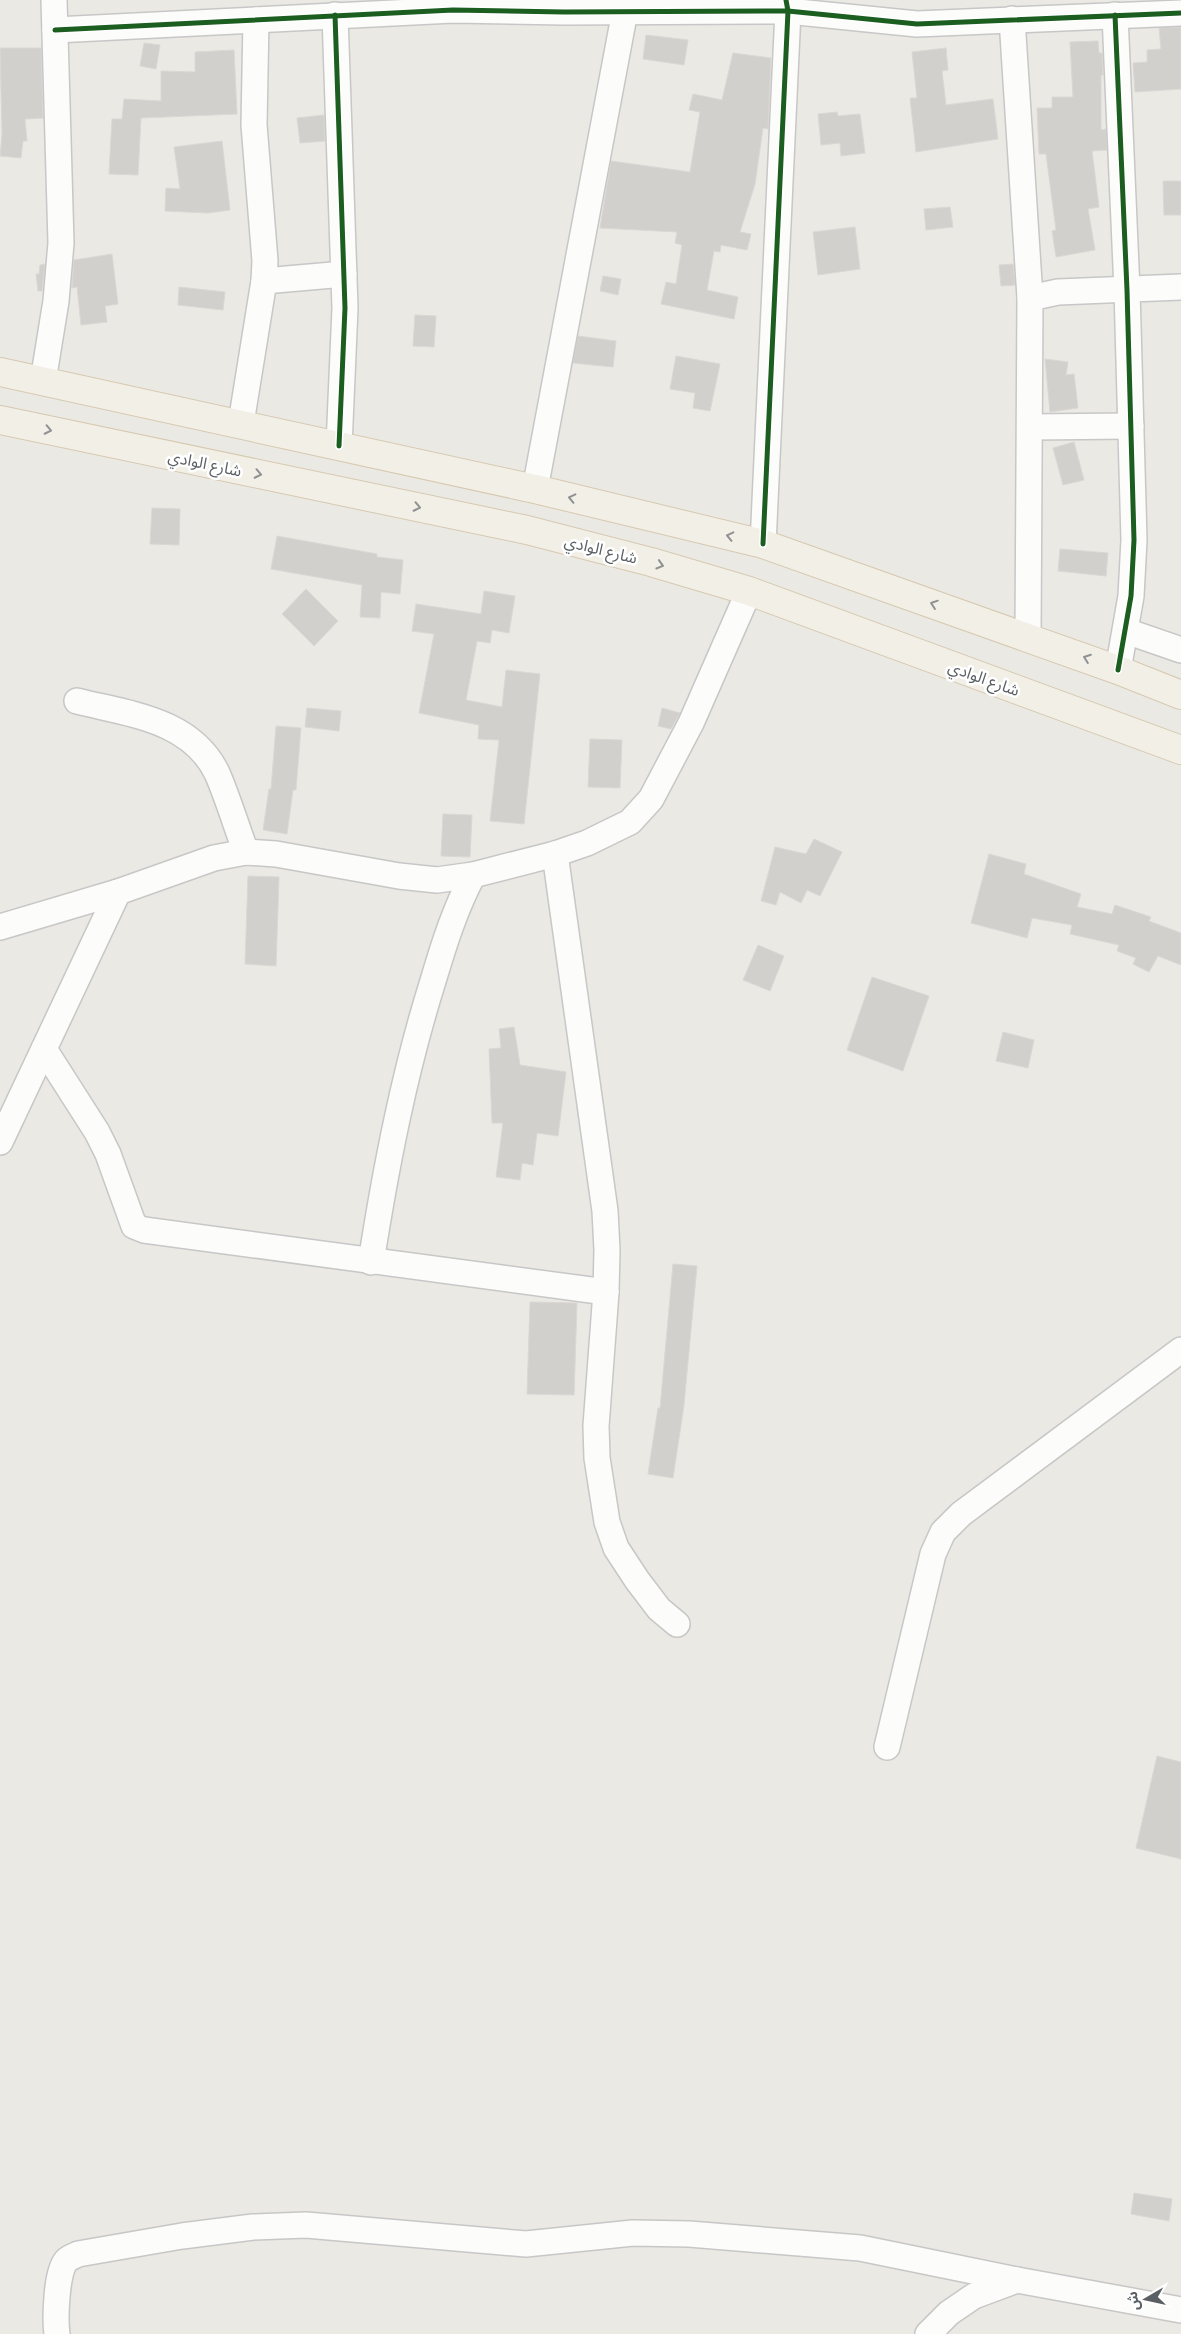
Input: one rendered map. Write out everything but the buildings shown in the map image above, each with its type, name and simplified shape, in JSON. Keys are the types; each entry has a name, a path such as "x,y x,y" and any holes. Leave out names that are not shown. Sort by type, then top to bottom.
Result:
{"main road":[{"path":"0,372 241,423 535,489 763,544 1028,637 1181,695"},
{"name":"شارع الوادي","path":"0,420 527,530 651,562 749,591 1181,750"}],"street":[{"path":"43,380 56,301 60,243 54,0"},
{"path":"55,30 563,6 625,11 787,6 916,24 1181,13"},
{"path":"763,544 787,6"},
{"path":"535,489 625,11"},
{"path":"1114,15 1127,290 1134,540 1131,596 1118,670"},
{"path":"335,16 345,329 338,446"},
{"path":"1012,19 1030,298 1028,637"},
{"path":"241,423 264,281 265,261 254,126 256,20"},
{"path":"264,281 344,274"},
{"path":"1030,298 1045,293 1181,287"},
{"path":"1030,427 1131,426"},
{"path":"0,927 118,892 214,858 246,852 276,854 399,876 437,880 473,875 555,854 587,843 630,822 651,799 691,723 749,591"},
{"path":"1126,630 1181,650"},
{"path":"77,701 154,720 183,733 201,750 216,772 246,852"},
{"path":"555,854 604,1211 607,1250 606,1292 596,1426 597,1458 607,1522 616,1548 637,1580 659,1609 677,1624"},
{"path":"371,1262 394,1126 413,1047 455,909 473,875"},
{"path":"0,1142 118,892"},
{"path":"44,1050 97,1132 108,1154 134,1226 144,1230 371,1262 606,1292"},
{"path":"887,1747 934,1554 943,1532 961,1514 1181,1350"},
{"path":"57,2334 56,2324 60,2275 66,2260 78,2254 182,2236 253,2227 306,2225 526,2244 633,2233 689,2234 860,2248 1017,2280 1181,2310"},
{"path":"928,2334 949,2313 974,2296 1017,2280"}],"cycle path":[{"path":"763,544 788,11 786,0"},
{"path":"55,30 453,10 564,12 788,11 917,24 1181,13"},
{"path":"335,15 345,308 339,446"},
{"path":"1115,15 1127,290 1134,540 1131,596 1118,670"}]}
